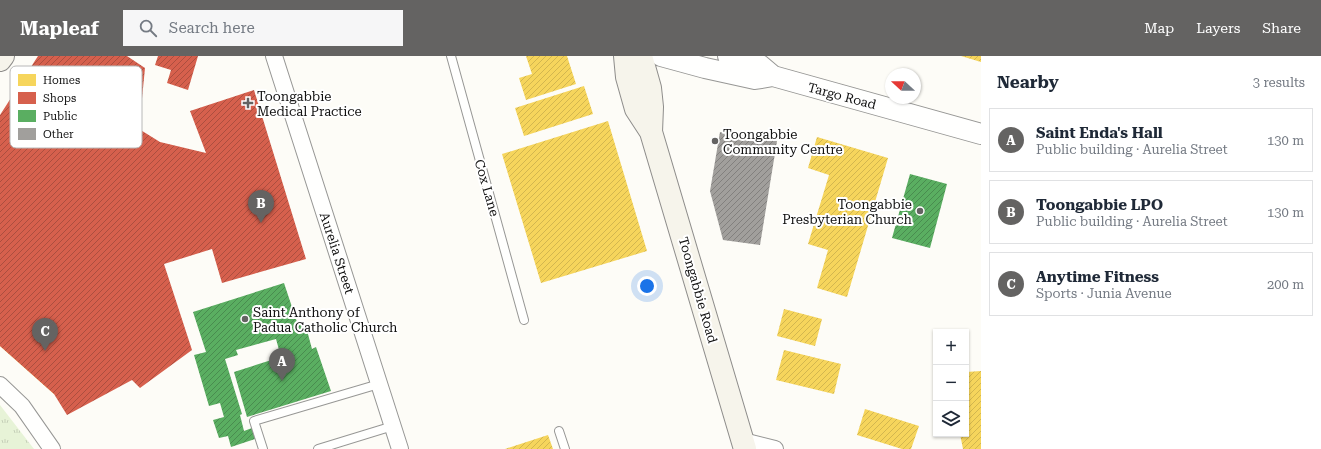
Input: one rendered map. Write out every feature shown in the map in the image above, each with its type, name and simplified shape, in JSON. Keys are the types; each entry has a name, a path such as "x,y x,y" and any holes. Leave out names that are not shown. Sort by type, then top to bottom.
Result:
{"main road":[{"path":"0,60 3,56"},
{"name":"Toongabbie Road","path":"625,56 627,77 636,109 651,132 744,445"},
{"name":"Toongabbie Road","path":"641,56 650,88 652,108 651,132"}],"street":[{"name":"Aurelia Street","path":"274,56 400,449"},
{"name":"Targo Road","path":"661,56 755,79 773,76"},
{"name":"Targo Road","path":"728,56 760,65 773,76 981,134"},
{"path":"0,385 22,406 52,449"},
{"path":"744,445 774,449"}],"lane":[{"name":"Cox Lane","path":"451,56 524,320"},
{"path":"263,449 254,421 380,384"},
{"path":"318,449 393,426"},
{"path":"559,431 565,449"}],"green space":[{"path":"0,405 34,449 0,449"}],"building: Homes":[{"path":"45,56 110,56 127,66 39,66"},
{"path":"526,56 567,56 576,84 526,100 519,78 532,74"},
{"path":"961,56 981,56 981,62"},
{"path":"584,86 593,114 524,136 515,108"},
{"path":"608,121 647,251 541,283 502,154"},
{"path":"817,137 888,158 847,297 817,288 828,250 808,244 829,175 808,168"},
{"path":"142,139 204,179 260,161 262,166 273,163 276,172 278,171 286,195 283,196 286,205 275,208 277,213 251,221 252,224 179,248 135,218 140,210 102,185 125,148 142,148"},
{"path":"41,148 69,148 61,162 49,155 48,157 39,151"},
{"path":"0,175 17,186 15,190 45,209 47,205 64,216 61,219 76,228 79,225 95,235 93,239 118,255 98,289 90,284 87,288 83,285 81,288 73,284 71,287 68,285 62,295 58,292 57,295 33,280 36,276 19,265 16,269 0,259"},
{"path":"0,272 90,352 86,356 90,360 79,374 75,370 54,394 0,346"},
{"path":"784,309 822,319 815,346 777,336"},
{"path":"784,350 841,364 834,394 776,380"},
{"path":"981,371 981,449 963,449 961,437 969,437 969,372"},
{"path":"865,409 919,426 911,449 902,449 857,435"},
{"path":"548,435 553,449 505,449"}],"building: Shops":[{"path":"38,56 127,56 142,66 32,66"},
{"path":"158,56 198,56 188,90 167,83 171,70 155,65"},
{"path":"142,66 145,68 142,98"},
{"path":"254,90 306,259 222,283 212,249 164,264 192,350 140,388 132,380 67,415 54,394 0,346 0,115 10,99 10,148 142,148 142,131 160,142 206,153 190,111"}],"building: Public":[{"name":"Toongabbie Presbyterian Church","path":"910,174 947,184 930,248 892,238"},
{"path":"284,283 298,325 305,323 312,349 316,347 331,391 247,417 234,372 281,357 276,339 236,350 238,355 225,359 242,414 240,415 244,431 252,428 255,439 231,447 228,436 219,438 213,420 224,417 220,403 209,406 194,355 206,352 193,312"}],"building: Other":[{"path":"720,132 777,141 760,245 723,240 710,191"}],"place":[{"name":"Toongabbie Medical Practice","path":"248,103"},
{"name":"Toongabbie Community Centre","path":"715,141"},
{"name":"Toongabbie Presbyterian Church","path":"920,211"},
{"name":"Toongabbie LPO","path":"261,223"},
{"name":"Saint Anthony of Padua Catholic Church","path":"245,319"},
{"name":"Anytime Fitness","path":"45,351"},
{"name":"Saint Enda's Hall","path":"282,381"}]}
